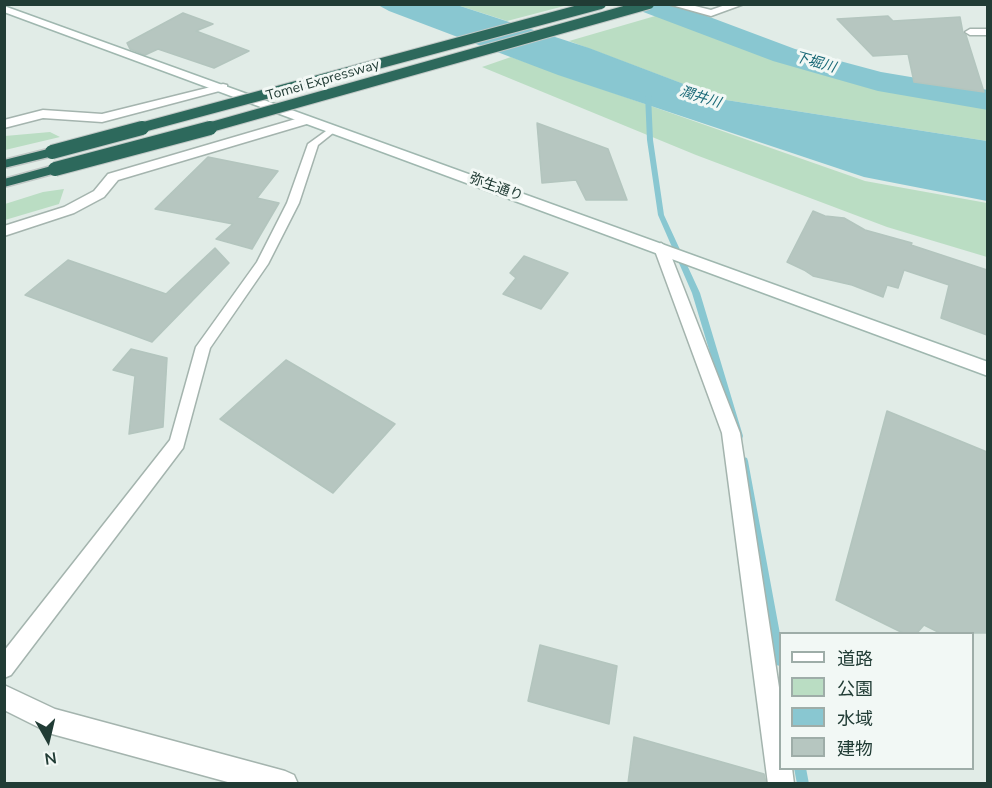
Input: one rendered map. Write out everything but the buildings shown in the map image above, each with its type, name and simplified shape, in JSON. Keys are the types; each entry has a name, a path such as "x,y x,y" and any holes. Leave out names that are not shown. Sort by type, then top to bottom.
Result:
{"highway":[{"name":"Tomei Expressway","path":"4,164 601,4"},
{"name":"Tomei Expressway","path":"4,183 265,113 649,4"}],"street":[{"path":"672,4 711,13 740,4"},
{"name":"弥生通り","path":"4,9 223,87 306,120 987,369"},
{"path":"970,32 987,32"},
{"path":"4,124 43,114 102,118 223,87"},
{"path":"4,231 69,210 99,194 113,177 306,120"},
{"path":"661,248 731,433 779,769"},
{"path":"4,697 52,721 285,783"}],"lane":[{"path":"4,668 177,442 203,347 262,264 293,203 313,144 333,129"}],"green space":[{"path":"457,5 568,5 507,21"},
{"path":"669,12 772,53 957,100 987,103 987,141 726,100 569,41"},
{"path":"511,57 865,181 987,203 987,257 887,227 696,155 482,67"},
{"path":"50,132 60,137 5,150 5,136"},
{"path":"64,189 59,204 5,220 5,204 43,192"}],"water":[{"name":"潤井川","path":"378,5 457,5 589,48 726,100 987,141 987,201 864,177 558,75"}],"waterway":[{"name":"下堀川","path":"648,4 784,55 878,81 988,100"},
{"path":"648,95 650,140 661,215 696,293 739,436"},
{"path":"744,461 779,655"},
{"path":"800,770 803,784"}]}
